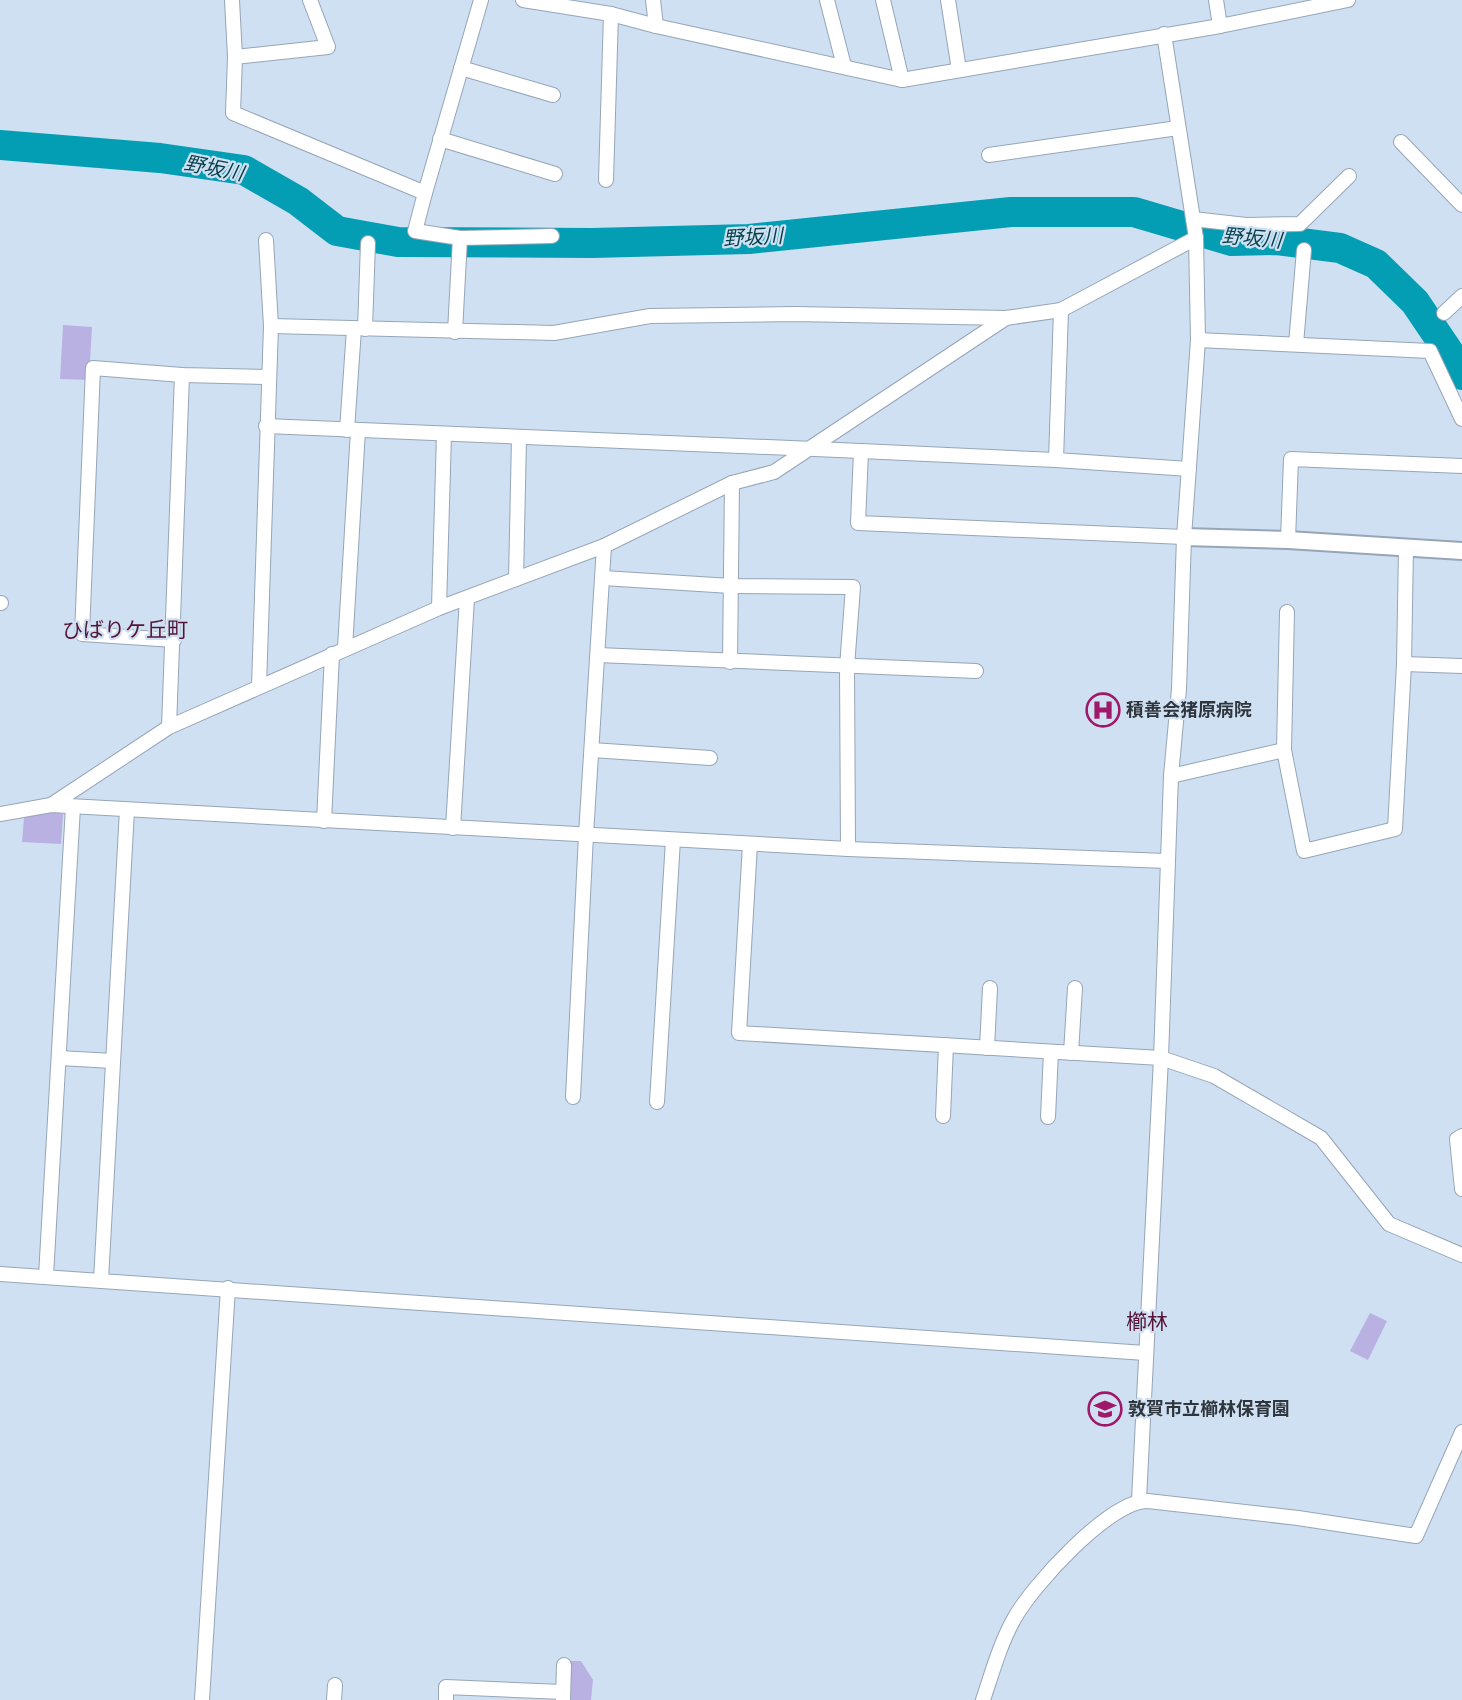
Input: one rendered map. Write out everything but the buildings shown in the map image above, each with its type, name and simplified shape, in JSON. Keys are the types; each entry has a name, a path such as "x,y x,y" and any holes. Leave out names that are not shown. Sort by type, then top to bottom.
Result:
{"street":[{"path":"232,0 236,57 233,114 424,193"},
{"path":"236,57 328,47 310,0"},
{"path":"481,0 415,231 460,238 552,236"},
{"path":"523,0 611,14 902,80 1220,26 1348,0"},
{"path":"653,0 656,26"},
{"path":"827,0 844,66"},
{"path":"883,0 902,80"},
{"path":"948,0 959,70"},
{"path":"1216,0 1220,26"},
{"path":"606,180 611,14"},
{"path":"1139,1500 1161,1058 1171,776 1179,689 1184,537 1198,340 1196,238 1164,34"},
{"path":"461,68 553,95"},
{"path":"989,155 1178,128"},
{"path":"440,139 555,174"},
{"path":"1401,142 1462,205"},
{"path":"1193,219 1246,225 1300,224 1349,176"},
{"path":"454,332 460,238"},
{"path":"271,326 554,333 650,315 795,314 1006,318 1061,310 1196,238"},
{"path":"259,686 271,326 266,240"},
{"path":"324,821 339,651 352,430 368,243"},
{"path":"1296,344 1304,250"},
{"path":"1444,313 1462,296"},
{"path":"1056,460 1061,310"},
{"path":"51,806 169,727 439,608 604,546 732,483 774,472 1006,318"},
{"path":"1198,340 1430,351 1462,419"},
{"path":"174,640 82,634 93,368 182,375 268,377"},
{"path":"169,727 182,375"},
{"path":"266,426 1056,460 1189,470"},
{"path":"439,608 444,434"},
{"path":"516,579 519,438"},
{"path":"861,451 858,523 1288,540 1462,551"},
{"path":"1288,540 1292,459 1462,466"},
{"path":"730,662 732,483"},
{"path":"573,1097 604,546"},
{"path":"1287,612 1284,750 1304,851 1395,829 1404,664 1406,549"},
{"path":"603,578 731,586 853,587 847,667 848,849"},
{"path":"453,828 467,598"},
{"path":"598,656 976,670"},
{"path":"1404,664 1462,666"},
{"path":"592,750 710,758"},
{"path":"1171,776 1284,750"},
{"path":"0,814 51,806 848,849 1167,861"},
{"path":"46,1276 73,807"},
{"path":"101,1280 126,810"},
{"path":"657,1102 672,840"},
{"path":"750,844 739,1033 1161,1058 1214,1076 1321,1138 1389,1224 1462,1255"},
{"path":"987,1048 990,988"},
{"path":"1071,1053 1075,988"},
{"path":"943,1116 946,1045"},
{"path":"1048,1117 1051,1052"},
{"path":"59,1058 113,1061"},
{"path":"1462,1136 1457,1139 1462,1189"},
{"path":"0,1274 1145,1353"},
{"path":"202,1700 228,1288"},
{"path":"983,1700 1014,1618 1062,1558 1111,1515 1139,1500 1263,1513 1416,1536 1462,1434"},
{"path":"446,1700 446,1687 563,1696 564,1665"},
{"path":"334,1700 335,1684"}],"shaded area":[{"path":"63,325 92,327 89,380 60,379"},
{"path":"48,810 63,814 61,844 22,842 24,818"},
{"path":"1370,1313 1387,1321 1368,1360 1350,1351"},
{"path":"570,1661 581,1661 593,1680 591,1700 569,1700"}],"waterway":[{"name":"野坂川","path":"0,145 160,158 244,170 298,201 337,231 398,242 592,243 749,239 1011,212 1134,212 1232,241 1277,240 1340,248 1376,264 1415,302 1462,375"}],"place":[{"name":"積善会猪原病院","path":"1103,710"},
{"name":"敦賀市立櫛林保育園","path":"1105,1409"}],"district":[{"name":"ひばりケ丘町","path":"125,629"},
{"name":"櫛林","path":"1147,1321"}]}
